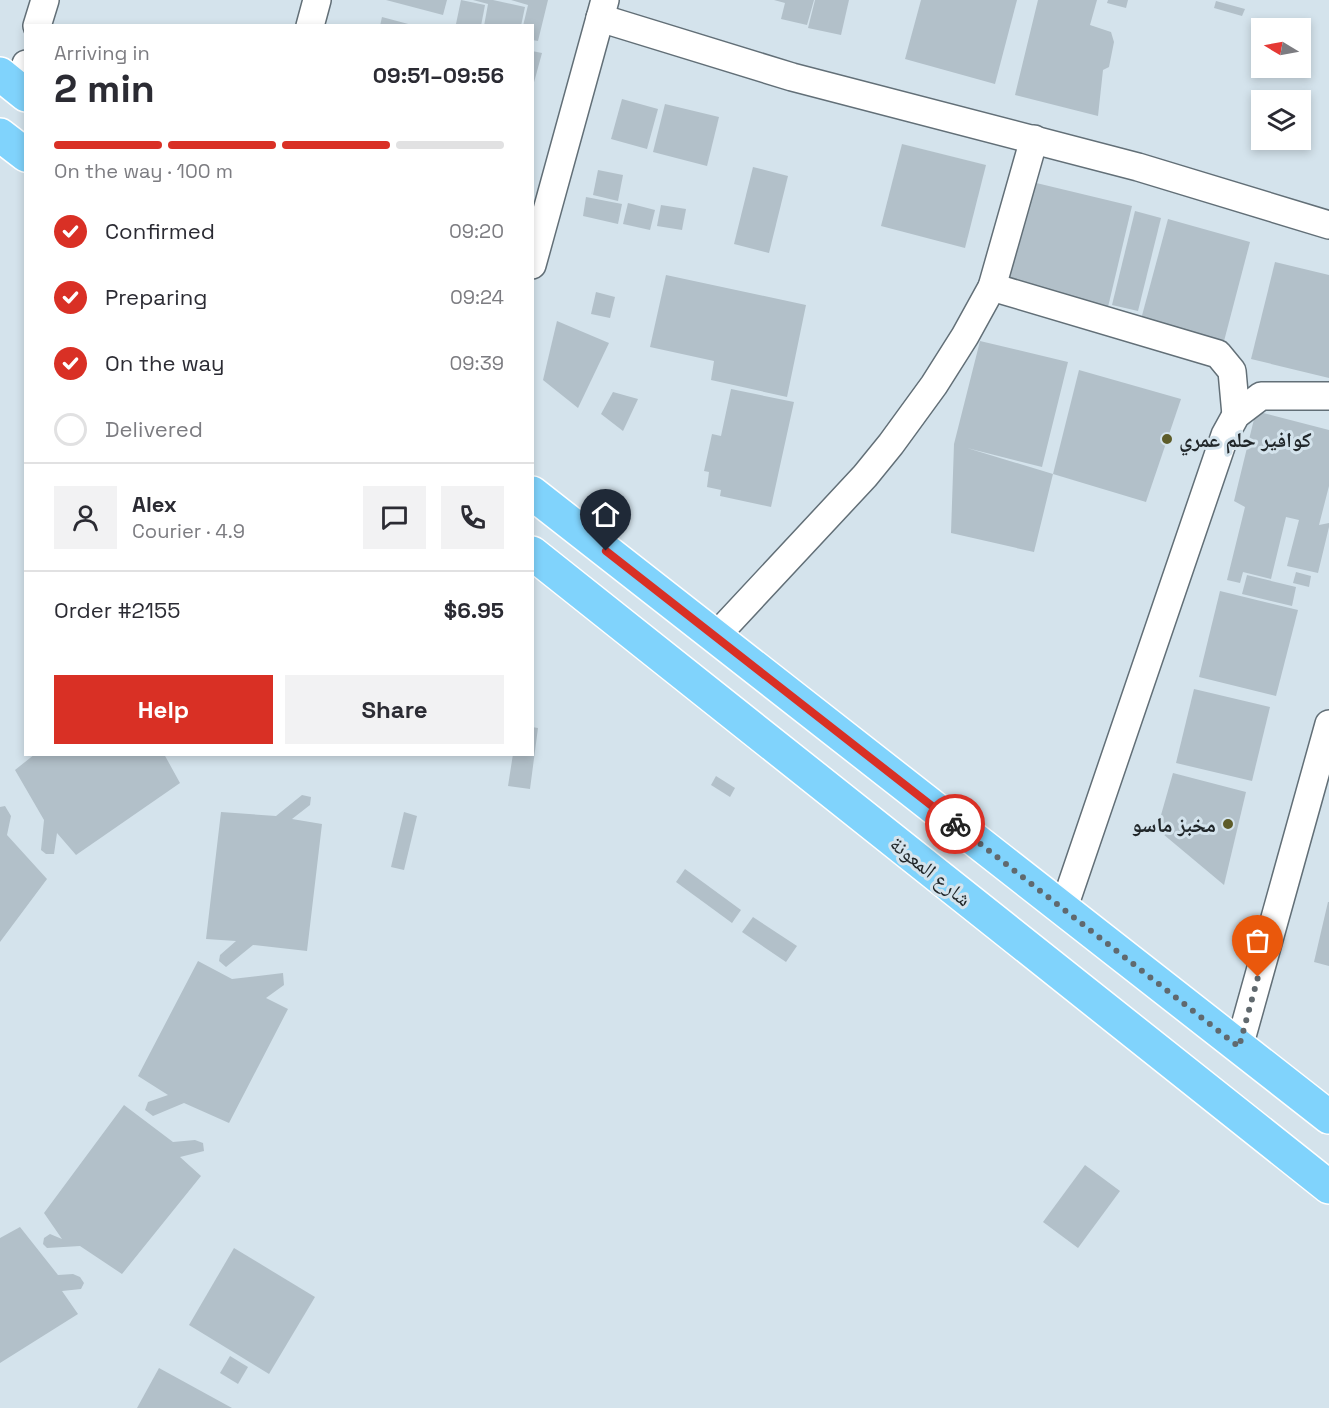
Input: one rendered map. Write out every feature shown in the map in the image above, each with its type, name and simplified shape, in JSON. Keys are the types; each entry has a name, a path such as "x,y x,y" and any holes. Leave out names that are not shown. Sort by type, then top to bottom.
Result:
{"highway":[{"path":"0,135 24,153"},
{"path":"534,495 1329,1117"},
{"name":"شارع المعونة","path":"534,555 1329,1187"}],"street":[{"path":"38,24 45,0"},
{"path":"311,24 317,0"},
{"path":"534,258 602,9 792,77 1138,167 1329,225"},
{"path":"715,637 865,476 934,385 992,287 1034,139"},
{"path":"992,287 1218,354 1232,371 1236,415"},
{"path":"1064,910 1225,435 1236,415 1262,396 1329,396"},
{"path":"1239,1047 1329,724"}],"building":[{"path":"386,0 447,0 443,15"},
{"path":"461,0 485,5 481,24 456,24"},
{"path":"473,0 493,0 525,7 521,24 484,24 488,4"},
{"path":"511,0 548,0 538,41 534,40 534,24 523,24 528,5"},
{"path":"774,0 814,0 807,25 781,19 785,3"},
{"path":"815,0 849,0 841,35 808,28"},
{"path":"921,0 1017,0 995,84 905,59"},
{"path":"1038,0 1097,0 1090,25 1111,32 1114,42 1109,67 1103,70 1098,116 1015,95"},
{"path":"1108,0 1128,0 1126,8 1107,3"},
{"path":"1216,1 1245,9 1242,16 1214,8"},
{"path":"382,17 408,24 380,24"},
{"path":"534,51 542,53 534,82"},
{"path":"622,99 658,109 647,149 611,139"},
{"path":"665,104 719,117 707,166 653,152"},
{"path":"902,144 986,165 965,248 881,226"},
{"path":"753,167 788,176 769,253 734,244"},
{"path":"598,170 623,175 618,201 593,195"},
{"path":"1028,181 1132,206 1108,307 1003,281"},
{"path":"586,197 622,204 618,224 583,216"},
{"path":"628,203 655,210 650,230 623,224"},
{"path":"661,205 686,209 682,230 657,226"},
{"path":"1135,211 1161,218 1138,311 1112,305"},
{"path":"1168,219 1250,242 1223,345 1140,323"},
{"path":"1275,262 1329,275 1329,378 1251,359"},
{"path":"666,275 806,305 787,397 711,380 714,361 650,347"},
{"path":"596,292 615,297 610,318 591,314"},
{"path":"557,321 609,343 578,408 543,380"},
{"path":"980,341 1068,362 1042,467 967,448 1053,474 1034,552 951,533 954,444"},
{"path":"1079,370 1181,399 1146,502 1053,474"},
{"path":"731,389 794,402 771,507 720,496 721,490 707,487 709,472 704,471 712,434 721,436"},
{"path":"613,392 638,399 623,431 601,414"},
{"path":"1256,411 1329,430 1329,486 1319,525 1329,523 1329,527 1318,573 1287,566 1299,520 1286,517 1271,579 1243,572 1240,583 1227,580 1245,507 1234,501"},
{"path":"614,503 631,518 624,526 607,511"},
{"path":"1296,572 1311,576 1309,587 1293,583"},
{"path":"1247,575 1296,587 1292,606 1242,594"},
{"path":"1220,591 1298,610 1276,696 1199,677"},
{"path":"1194,689 1270,707 1252,781 1176,763"},
{"path":"534,727 538,728 530,789 508,786 513,756 534,756"},
{"path":"32,756 165,756 180,783 76,855 57,833 54,854 46,854 41,850 44,820 15,770"},
{"path":"1173,773 1246,792 1224,885 1157,829"},
{"path":"716,776 735,788 730,797 711,785"},
{"path":"302,795 311,797 310,805 292,819 322,824 307,951 253,945 226,967 219,961 220,955 236,941 206,939 221,812 276,816"},
{"path":"5,806 11,816 7,835 47,879 0,942 0,807"},
{"path":"404,812 417,816 404,870 391,867"},
{"path":"685,869 741,910 732,923 676,882"},
{"path":"1329,902 1329,966 1314,962"},
{"path":"753,917 797,946 786,962 742,932"},
{"path":"198,961 232,979 283,973 284,985 266,998 288,1009 229,1123 184,1103 153,1116 145,1110 148,1102 168,1095 138,1076"},
{"path":"124,1105 173,1142 195,1140 203,1143 204,1151 180,1157 201,1176 122,1274 80,1246 47,1248 43,1244 44,1238 50,1234 62,1239 44,1213"},
{"path":"1085,1165 1120,1191 1078,1248 1043,1222"},
{"path":"20,1227 58,1275 73,1274 80,1277 84,1283 81,1289 62,1291 78,1314 0,1363 0,1238"},
{"path":"234,1248 315,1297 269,1374 189,1325"},
{"path":"230,1356 248,1367 238,1384 220,1373"},
{"path":"159,1368 232,1408 137,1408"}],"way so far":[{"path":"955,824 1239,1047 1258,977"}],"place":[{"name":"كوافير حلم عمري","path":"1167,439"},
{"name":"مخبز ماسو","path":"1228,824"}],"route":[{"path":"606,551 955,824"}]}
